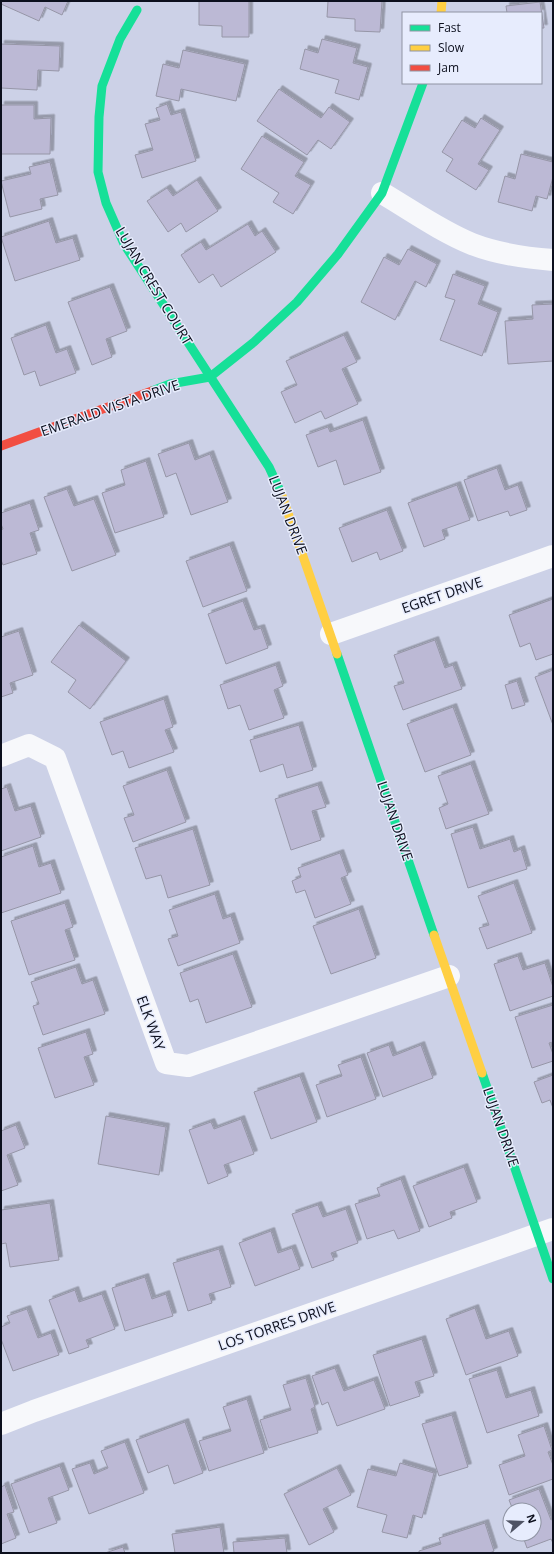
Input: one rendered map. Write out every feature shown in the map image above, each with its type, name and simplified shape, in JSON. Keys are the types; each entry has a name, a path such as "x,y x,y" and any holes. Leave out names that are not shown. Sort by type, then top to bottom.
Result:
{"street":[{"path":"441,12 442,1"},
{"name":"LUJAN CREST COURT","path":"137,10 120,39 102,86 98,131 98,172 106,203 124,244 210,377"},
{"name":"EMERALD VISTA DRIVE","path":"1,446 170,384 210,377 254,342 297,302 338,254 382,193 423,84"},
{"path":"382,193 448,232 473,244 526,258 553,260"},
{"name":"LUJAN DRIVE","path":"210,377 270,467 284,500 449,976 545,1232 553,1279"},
{"name":"EGRET DRIVE","path":"331,634 553,556"},
{"name":"ELK WAY","path":"1,756 29,745 55,758 166,1063 188,1066 449,976"},
{"name":"LOS TORRES DRIVE","path":"1,1424 34,1411 545,1232"}],"building":[{"path":"1,1 68,1 62,15 45,7 39,21 1,4"},
{"path":"199,1 249,1 249,37 222,37 222,26 199,25"},
{"path":"328,1 382,1 380,32 355,31 355,19 327,17"},
{"path":"540,2 542,12 507,12 506,6"},
{"path":"542,15 544,28 542,28"},
{"path":"322,39 357,48 353,63 368,67 359,100 335,93 339,80 300,69 305,49 318,53"},
{"path":"1,44 60,46 59,71 38,70 37,90 1,88"},
{"path":"183,50 245,64 236,101 181,89 179,101 156,96 163,64 179,68"},
{"path":"279,89 321,118 329,107 350,122 331,149 318,140 307,155 257,121"},
{"path":"167,104 171,115 181,112 196,161 142,178 135,155 153,150 145,124 160,120 156,108"},
{"path":"1,105 34,105 34,119 51,118 50,154 1,154"},
{"path":"481,118 500,130 478,164 489,170 476,190 446,171 453,159 442,152 462,120 475,128"},
{"path":"262,136 304,162 295,176 311,185 293,214 273,202 279,193 241,169"},
{"path":"521,154 553,162 553,177 547,199 536,196 532,211 498,202 505,176 515,179"},
{"path":"50,162 58,195 40,199 42,209 10,217 1,181 31,174 29,167"},
{"path":"197,180 218,211 186,232 181,223 168,232 147,201 167,188 173,196"},
{"path":"49,221 56,243 73,238 80,260 15,281 1,237"},
{"path":"248,224 255,236 262,231 276,252 221,287 213,274 199,283 181,255 201,242 206,250"},
{"path":"408,249 437,264 426,287 415,281 395,320 361,302 384,257 399,265"},
{"path":"453,274 485,286 478,304 498,312 482,356 440,340 455,300 445,297"},
{"path":"110,287 127,331 106,339 112,357 92,365 68,302"},
{"path":"553,304 553,361 508,364 505,321 533,319 532,305"},
{"path":"46,325 56,353 67,349 76,373 40,386 35,371 24,375 11,338"},
{"path":"344,335 357,362 342,369 358,404 325,419 321,411 295,423 281,392 297,385 286,361"},
{"path":"363,420 381,472 344,485 336,460 318,467 306,435 328,427 330,432"},
{"path":"189,443 195,460 210,454 228,502 191,515 176,473 166,477 158,454"},
{"path":"146,461 164,517 115,533 102,493 125,485 121,470"},
{"path":"497,468 505,490 518,485 527,510 510,516 508,511 478,521 464,480"},
{"path":"457,485 470,520 442,530 445,539 424,547 408,503"},
{"path":"67,489 74,506 94,499 116,555 72,571 44,497"},
{"path":"30,503 39,530 30,533 37,554 3,565 1,560 1,530 3,529 1,524 1,513"},
{"path":"387,510 403,551 380,560 377,552 352,562 339,528"},
{"path":"230,545 247,591 203,607 186,561"},
{"path":"553,599 553,654 536,660 530,643 520,647 509,615"},
{"path":"243,601 254,630 261,628 268,648 226,664 208,614"},
{"path":"79,625 126,661 90,709 68,692 76,680 51,662"},
{"path":"19,631 33,675 10,683 13,693 1,697 1,637"},
{"path":"435,640 445,668 453,665 462,689 403,710 394,686 404,683 394,655"},
{"path":"276,665 283,686 274,690 284,718 249,730 240,705 228,709 220,685"},
{"path":"553,670 553,725 535,677"},
{"path":"517,681 525,705 512,709 505,685"},
{"path":"164,699 173,727 165,730 174,752 129,768 123,751 112,755 100,722"},
{"path":"453,707 471,755 425,772 407,724"},
{"path":"299,725 313,770 287,778 283,764 260,772 250,740"},
{"path":"471,764 489,814 446,829 439,808 448,804 438,776"},
{"path":"167,770 186,822 133,842 124,818 134,815 123,786"},
{"path":"318,785 326,807 312,811 321,840 291,850 275,799"},
{"path":"7,787 15,811 31,806 41,837 1,851 1,789"},
{"path":"473,827 480,849 510,839 514,852 521,849 527,869 468,888 451,834"},
{"path":"193,829 210,885 168,898 161,875 146,879 135,848"},
{"path":"33,846 39,867 51,863 61,893 1,913 1,857"},
{"path":"340,853 348,875 341,878 351,904 315,918 305,890 296,893 292,881 301,877 298,868"},
{"path":"514,883 532,933 487,949 479,928 489,925 478,896"},
{"path":"215,894 223,919 231,916 240,943 178,966 168,939 178,936 169,910"},
{"path":"65,903 73,927 65,930 75,960 29,975 11,921"},
{"path":"359,909 376,958 331,974 313,926"},
{"path":"233,954 252,1007 206,1023 198,999 190,1002 180,973"},
{"path":"518,956 523,970 545,963 553,987 553,996 510,1011 494,964"},
{"path":"76,967 82,984 93,980 105,1014 43,1035 33,1006 39,1004 31,982"},
{"path":"553,1005 553,1042 549,1043 553,1054 553,1061 532,1068 515,1017"},
{"path":"86,1032 93,1054 84,1057 94,1085 55,1098 38,1048"},
{"path":"389,1045 393,1056 421,1045 433,1078 383,1097 367,1053"},
{"path":"361,1057 376,1099 327,1117 316,1085 342,1076 338,1065"},
{"path":"553,1075 553,1108 550,1100 542,1103 534,1082"},
{"path":"300,1076 317,1122 271,1139 254,1092"},
{"path":"106,1116 166,1127 159,1175 98,1164"},
{"path":"241,1119 254,1154 224,1165 228,1176 208,1184 189,1130 211,1122 214,1129"},
{"path":"16,1125 25,1148 7,1155 18,1185 1,1191 1,1131"},
{"path":"464,1167 477,1202 450,1212 452,1218 429,1227 413,1186"},
{"path":"401,1179 420,1231 398,1239 394,1230 367,1239 355,1204 380,1196 377,1188"},
{"path":"50,1203 59,1260 10,1267 6,1243 1,1244 1,1210"},
{"path":"318,1205 323,1217 346,1209 358,1243 331,1253 334,1260 312,1268 292,1214"},
{"path":"271,1231 278,1253 292,1248 300,1269 255,1286 239,1243"},
{"path":"219,1249 231,1287 209,1294 212,1303 188,1311 173,1263"},
{"path":"145,1277 152,1299 166,1294 173,1316 125,1331 112,1288"},
{"path":"75,1290 79,1302 102,1294 115,1329 86,1340 89,1347 69,1354 49,1300"},
{"path":"475,1308 486,1339 509,1331 518,1356 466,1375 446,1319"},
{"path":"27,1309 38,1338 51,1333 59,1355 13,1371 1,1339 1,1327 10,1323 7,1316"},
{"path":"422,1339 434,1376 415,1382 420,1396 390,1406 373,1355"},
{"path":"335,1368 344,1391 374,1380 385,1409 337,1426 328,1402 322,1405 312,1376"},
{"path":"497,1370 506,1398 531,1390 539,1416 487,1433 469,1379"},
{"path":"306,1378 315,1407 311,1409 318,1433 269,1448 260,1420 291,1410 283,1385"},
{"path":"247,1399 264,1453 209,1471 199,1441 231,1431 223,1407"},
{"path":"452,1415 468,1467 439,1476 422,1424"},
{"path":"185,1422 203,1473 174,1484 168,1465 148,1473 136,1440"},
{"path":"544,1426 552,1450 548,1452 553,1465 553,1479 509,1495 499,1465 525,1456 518,1435"},
{"path":"125,1442 144,1493 89,1514 72,1469 90,1463 94,1474 108,1468 101,1451"},
{"path":"400,1463 434,1473 422,1518 413,1515 407,1538 382,1532 387,1515 357,1507 368,1469 396,1476"},
{"path":"60,1466 69,1490 48,1498 57,1523 29,1533 11,1484"},
{"path":"337,1468 351,1495 323,1509 334,1532 309,1545 284,1494"},
{"path":"5,1485 14,1512 7,1514 16,1538 1,1544 1,1487"},
{"path":"539,1489 551,1520 553,1519 553,1543 551,1539 527,1548 525,1542 542,1542 542,1502 510,1502 509,1500"},
{"path":"485,1523 494,1551 490,1553 419,1553 419,1551 441,1544 439,1538"},
{"path":"220,1527 224,1553 175,1553 172,1534"},
{"path":"285,1538 287,1553 234,1553 233,1542"},
{"path":"123,1547 125,1553 105,1553"}],"traffic: fast":[{"path":"137,10 120,39 102,86 99,117 98,172 106,203 124,244 269,467 281,493"},
{"path":"152,391 170,384 210,377 254,342 297,302 338,254 382,193 423,84"},
{"path":"337,654 434,935"},
{"path":"482,1073 553,1279"}],"traffic: slow":[{"path":"441,12 442,1"},
{"path":"281,493 337,654"},
{"path":"434,935 482,1073"}],"traffic: jam":[{"path":"1,446 152,391"}]}
